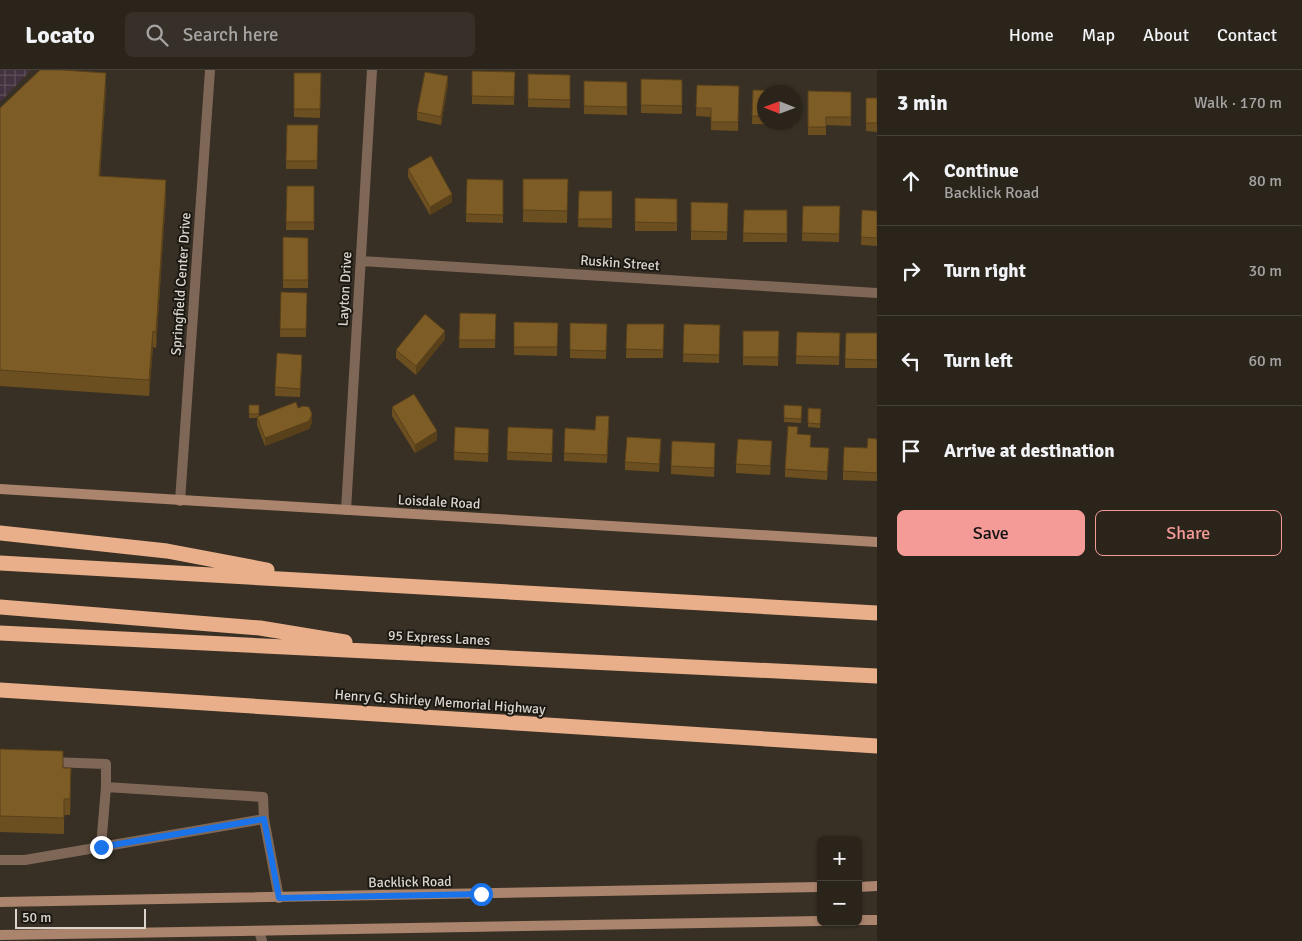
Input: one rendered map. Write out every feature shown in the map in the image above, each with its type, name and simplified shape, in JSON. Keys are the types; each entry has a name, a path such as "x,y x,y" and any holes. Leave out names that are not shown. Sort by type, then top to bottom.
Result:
{"highway":[{"path":"0,533 167,551 323,581"},
{"path":"0,563 877,613"},
{"path":"0,607 260,628 400,652"},
{"name":"95 Express Lanes","path":"0,633 877,676"},
{"name":"Henry G. Shirley Memorial Highway","path":"0,690 877,746"}],"main road":[{"name":"Loisdale Road","path":"0,489 877,542"},
{"path":"862,886 877,886"},
{"name":"Backlick Road","path":"0,902 817,887"},
{"path":"862,920 877,920"},
{"path":"0,935 261,936 817,921"}],"street":[{"name":"Springfield Center Drive","path":"180,500 210,70"},
{"name":"Layton Drive","path":"346,510 372,70"},
{"name":"Ruskin Street","path":"361,261 877,293"},
{"path":"39,762 106,764 101,847"},
{"path":"106,787 263,797 264,819 279,898"},
{"path":"0,860 25,860 264,819"}],"shaded area":[{"path":"0,70 31,70 0,102"}],"building":[{"path":"40,70 106,73 99,176 166,180 156,332 153,331 149,380 0,370 0,108"},
{"path":"472,71 515,72 514,97 472,96"},
{"path":"425,72 448,76 441,117 417,112"},
{"path":"294,73 321,73 320,109 294,109"},
{"path":"528,74 570,75 570,100 528,99"},
{"path":"641,79 682,80 682,106 641,105"},
{"path":"584,81 627,82 627,107 584,106"},
{"path":"697,85 739,86 738,122 711,122 711,108 696,108"},
{"path":"753,90 757,90 757,116 752,116"},
{"path":"808,91 851,92 851,117 826,117 826,127 808,127"},
{"path":"866,98 877,98 877,123 866,123"},
{"path":"287,125 318,125 317,161 286,161"},
{"path":"431,156 452,194 430,207 408,169"},
{"path":"467,179 503,180 503,215 466,214"},
{"path":"523,179 568,179 567,211 523,210"},
{"path":"287,186 314,186 314,222 286,222"},
{"path":"579,191 612,191 612,219 578,219"},
{"path":"635,198 677,199 677,223 635,222"},
{"path":"691,202 728,203 727,232 691,231"},
{"path":"803,206 840,206 839,234 802,233"},
{"path":"744,210 787,210 787,234 743,233"},
{"path":"862,210 877,211 877,238 861,237"},
{"path":"283,237 308,238 308,280 283,280"},
{"path":"281,292 307,293 306,329 280,329"},
{"path":"460,313 496,314 495,340 459,340"},
{"path":"425,314 445,331 416,366 396,350"},
{"path":"514,322 558,323 557,347 514,347"},
{"path":"570,323 607,324 606,351 570,350"},
{"path":"627,324 664,324 663,350 626,349"},
{"path":"684,324 720,325 719,355 683,354"},
{"path":"743,331 779,331 778,357 743,357"},
{"path":"797,332 840,333 839,357 796,356"},
{"path":"846,333 877,333 877,360 845,359"},
{"path":"277,353 302,355 300,389 275,387"},
{"path":"414,394 437,431 415,445 392,407"},
{"path":"296,402 298,408 303,406 309,407 312,414 309,421 265,438 257,417"},
{"path":"249,405 259,405 259,414 249,414"},
{"path":"784,405 802,406 801,419 784,418"},
{"path":"808,408 821,409 820,424 808,423"},
{"path":"596,416 609,416 607,455 564,453 565,428 595,430"},
{"path":"788,426 798,427 797,434 811,435 810,447 829,448 827,472 785,469"},
{"path":"455,427 489,429 488,454 454,452"},
{"path":"508,427 553,429 552,454 507,452"},
{"path":"627,437 661,439 659,464 625,462"},
{"path":"868,438 877,439 877,473 843,471 844,447 867,448"},
{"path":"738,439 772,441 770,466 736,464"},
{"path":"672,441 715,443 714,468 671,466"},
{"path":"0,749 63,751 63,768 71,768 70,799 64,799 64,818 0,816"}],"route":[{"path":"101,847 264,819 279,898 481,894"}]}
